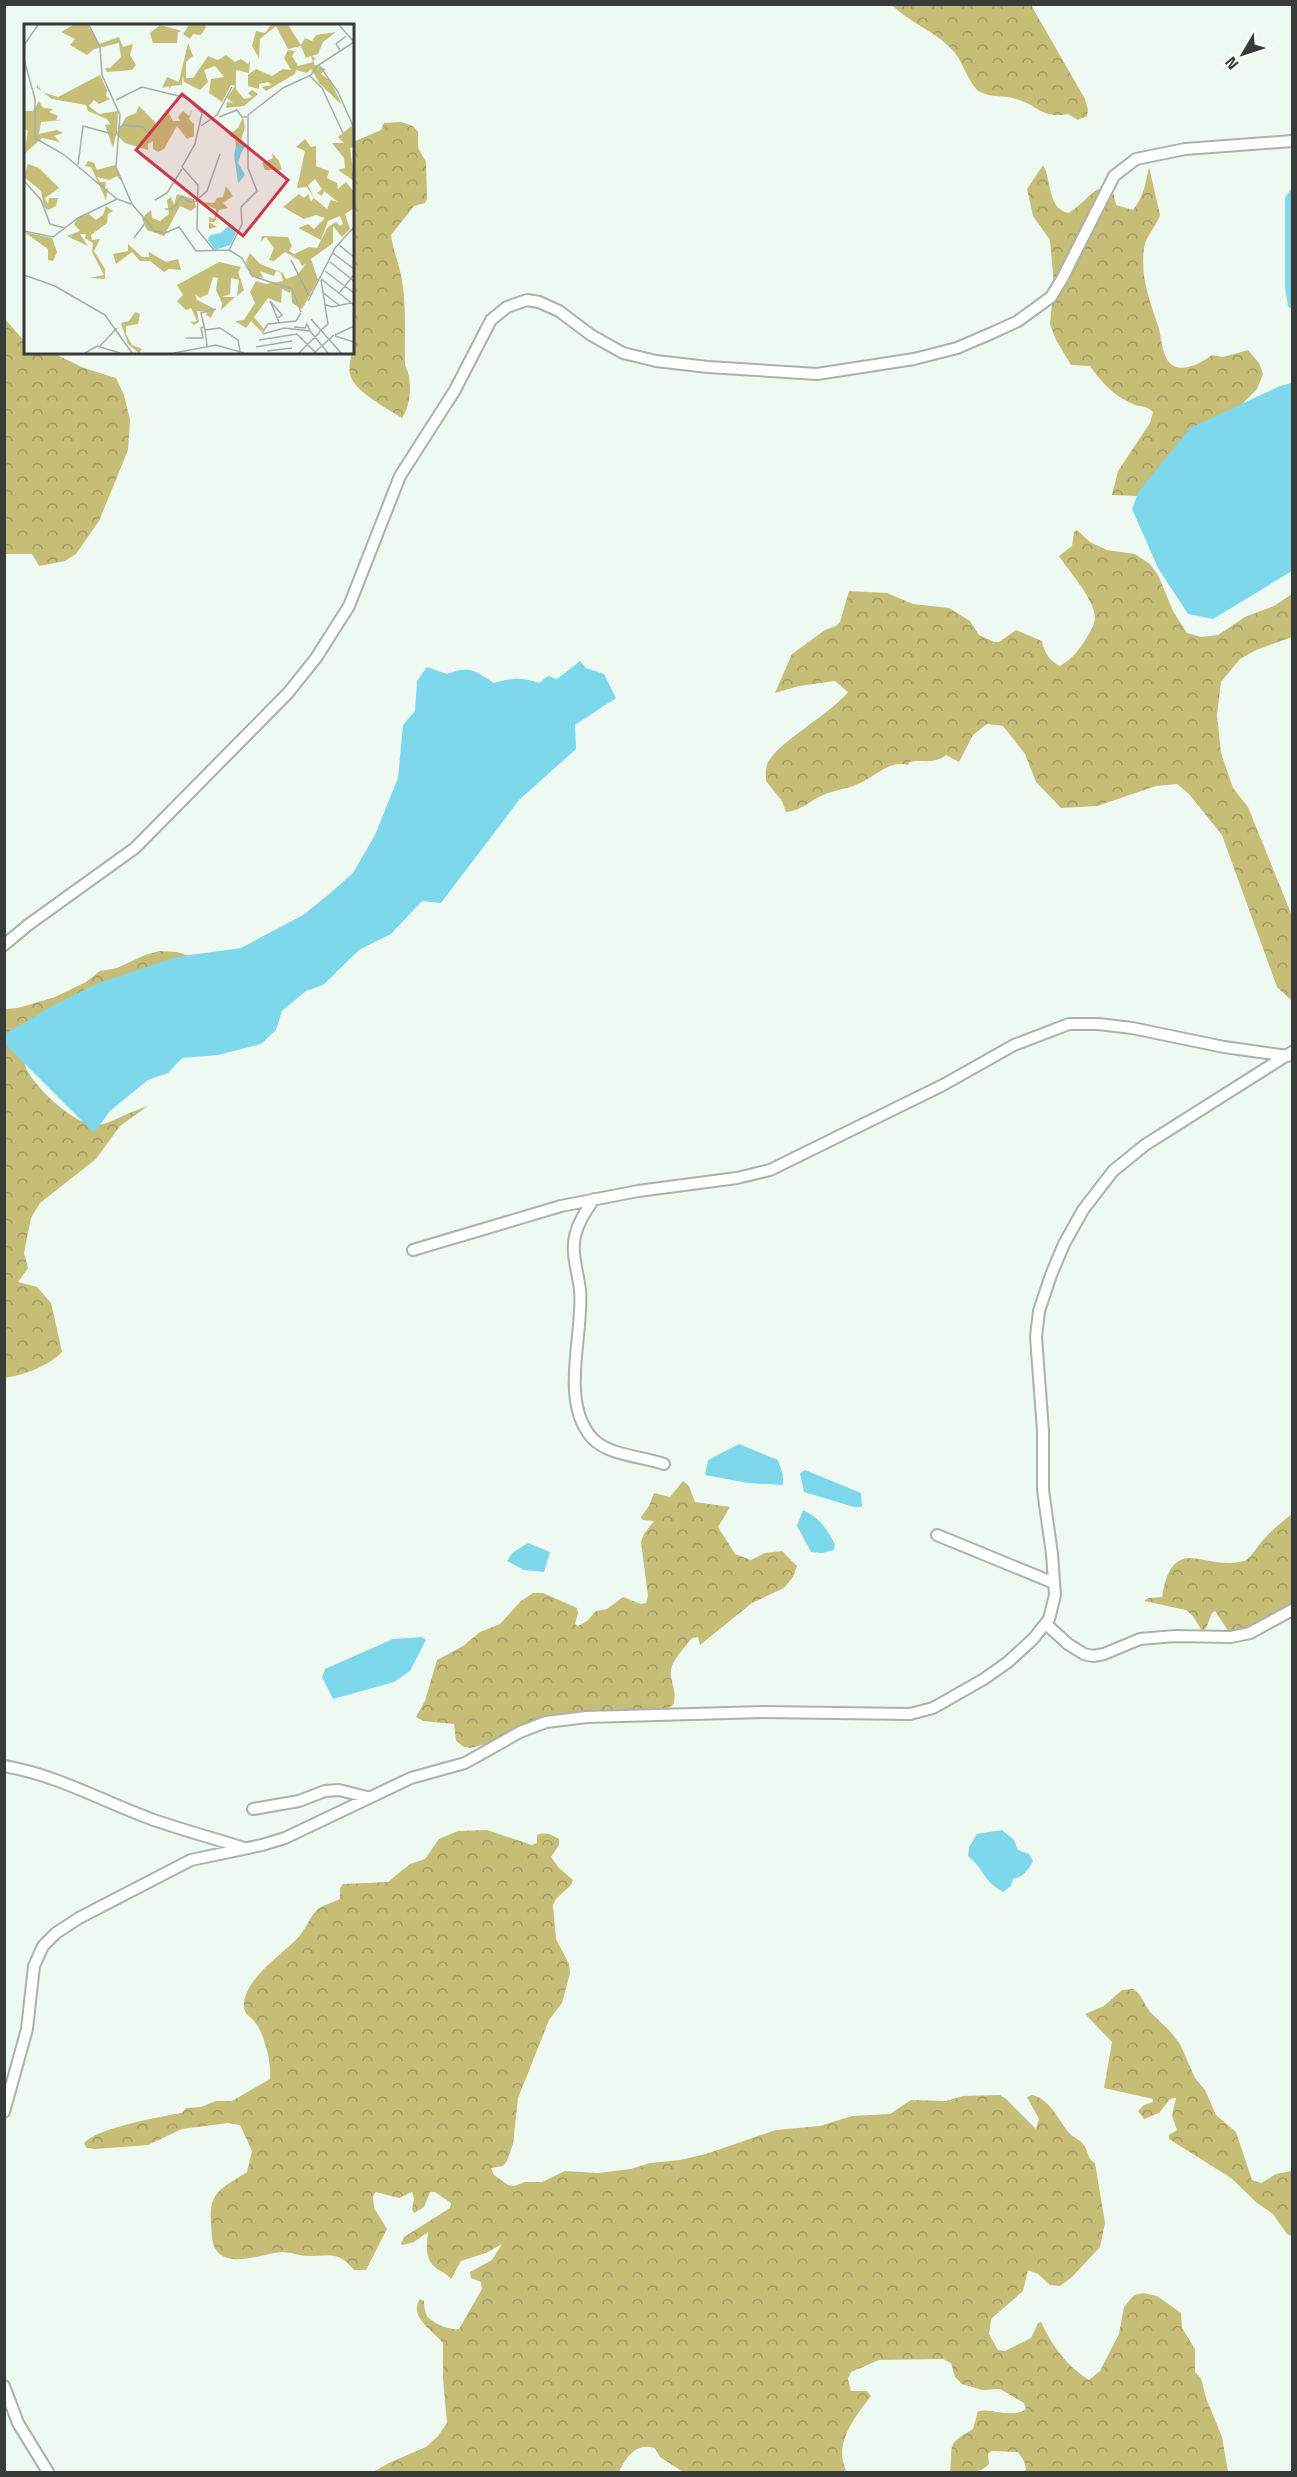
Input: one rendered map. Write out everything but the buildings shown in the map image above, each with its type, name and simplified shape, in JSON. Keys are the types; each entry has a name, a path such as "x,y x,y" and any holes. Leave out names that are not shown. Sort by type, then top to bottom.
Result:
{"street":[{"path":"4,945 135,848 288,693 309,667 349,606 400,476 455,390 491,320 507,307 528,300 539,302 559,311 591,335 623,353 677,363 817,374 914,359 957,348 992,333 1018,321 1051,297 1114,176 1136,159 1185,149 1293,141"},
{"path":"413,1250 561,1206 737,1178 770,1170 933,1090 1014,1045 1050,1029 1070,1024 1098,1024 1132,1028 1224,1047 1290,1054"},
{"path":"4,2112 27,2029 34,1966 43,1946 56,1933 79,1918 191,1860 247,1849 285,1838 411,1778 465,1763 520,1732 546,1722 610,1716 764,1712 910,1714 933,1708 984,1680 1008,1662 1046,1624 1055,1595 1043,1490 1036,1337 1039,1311 1064,1244 1083,1210 1113,1171 1145,1144 1290,1054"},
{"path":"594,1199 579,1226 574,1247 580,1290 575,1360 577,1407 591,1436 601,1446 664,1464"},
{"path":"937,1535 1054,1583"},
{"path":"1046,1624 1068,1644 1084,1654 1093,1656 1104,1654 1140,1639 1175,1636 1232,1637 1250,1633 1293,1610"},
{"path":"4,1766 28,1770 152,1820 247,1849"},
{"path":"253,1809 299,1801 325,1791 339,1790 367,1797"},
{"path":"4,2386 26,2439 48,2472"}],"green space":[{"path":"892,5 1031,5 1085,99 1087,116 1078,120 1068,114 1051,115 1016,99 980,92 973,85 958,57 948,46"},
{"path":"401,122 413,126 418,132 418,148 426,162 427,199 425,203 414,206 391,235 404,291 405,364 410,384 410,396 402,418 357,387 349,367 351,354 354,354 354,142 381,130 384,123"},
{"path":"1043,165 1056,206 1068,213 1099,189 1113,192 1116,205 1133,210 1142,195 1149,167 1160,215 1145,244 1143,270 1167,359 1174,366 1184,368 1212,355 1223,357 1248,350 1259,363 1263,374 1257,389 1242,404 1138,496 1112,495 1118,471 1150,423 1153,412 1115,394 1090,366 1071,365 1056,340 1050,324 1054,284 1050,240 1033,216 1027,189"},
{"path":"5,319 24,341 24,354 55,354 84,368 116,378 124,395 130,420 128,450 99,521 76,554 65,561 39,566 32,554 6,554"},
{"path":"1077,530 1090,542 1107,550 1135,554 1150,564 1158,575 1173,611 1187,633 1201,637 1218,635 1245,617 1274,606 1292,594 1292,637 1256,650 1240,659 1221,682 1217,715 1221,753 1233,788 1248,807 1292,916 1292,1001 1277,987 1222,835 1189,794 1177,784 1156,786 1097,806 1061,808 1036,782 1025,754 1003,726 987,724 973,735 959,762 946,755 933,761 914,761 909,762 908,765 894,765 858,784 823,795 791,811 786,812 782,801 766,781 767,764 775,753 848,692 835,681 799,686 775,693 792,654 840,622 849,591 887,593 913,604 949,608 970,621 979,635 994,642 999,642 1016,630 1042,641 1046,653 1056,664 1060,666 1068,661 1086,639 1095,617 1086,594 1059,556 1072,546 1074,532"},
{"path":"160,951 177,952 223,966 25,1055 25,1065 36,1083 56,1104 79,1120 99,1125 148,1106 120,1126 96,1159 40,1203 31,1218 24,1253 28,1268 18,1282 37,1287 51,1303 62,1352 50,1362 35,1369 5,1378 5,1009 18,1008 55,997 86,982 100,971 117,968"},
{"path":"683,1481 689,1486 695,1502 730,1507 718,1527 735,1554 751,1560 765,1553 782,1551 797,1566 793,1577 784,1588 752,1603 700,1645 698,1637 692,1638 672,1666 671,1676 675,1695 673,1705 666,1709 638,1714 529,1724 471,1748 464,1747 456,1741 454,1724 423,1721 416,1717 425,1701 437,1660 463,1646 480,1632 500,1624 521,1601 533,1593 543,1593 577,1608 575,1624 578,1626 587,1621 596,1611 607,1609 623,1597 641,1604 646,1603 648,1596 641,1542 654,1521 643,1520 641,1517 654,1493 670,1497"},
{"path":"1292,1514 1292,1612 1265,1626 1229,1632 1215,1611 1202,1631 1193,1616 1186,1610 1144,1601 1148,1598 1162,1597 1167,1577 1174,1565 1182,1560 1192,1558 1229,1563 1245,1560 1277,1526"},
{"path":"487,1830 532,1845 537,1843 537,1835 545,1834 556,1837 559,1839 559,1845 551,1857 559,1868 573,1880 553,1905 556,1939 569,1964 570,1973 562,2003 549,2020 518,2098 513,2144 507,2161 503,2166 491,2168 494,2175 508,2185 514,2186 525,2182 542,2182 565,2171 598,2173 631,2169 650,2163 706,2154 776,2130 820,2126 852,2116 890,2114 911,2100 946,2101 963,2096 1000,2095 1036,2129 1039,2119 1027,2097 1032,2095 1050,2106 1071,2135 1083,2144 1090,2159 1095,2163 1105,2223 1100,2247 1072,2277 1060,2286 1050,2285 1038,2274 1028,2270 1023,2291 991,2319 989,2334 998,2350 1005,2351 1031,2338 1038,2323 1041,2322 1061,2355 1089,2380 1100,2371 1119,2334 1124,2307 1134,2295 1144,2293 1157,2296 1181,2313 1182,2328 1195,2349 1195,2372 1201,2378 1206,2398 1222,2437 1228,2472 1024,2472 1026,2469 1024,2461 1018,2452 991,2451 988,2454 989,2464 985,2468 971,2472 950,2472 952,2446 973,2429 978,2411 1015,2413 1026,2409 1024,2403 1000,2389 982,2390 962,2384 955,2377 951,2363 943,2359 879,2360 851,2372 848,2379 851,2391 867,2391 871,2396 847,2432 842,2452 847,2472 683,2472 660,2457 655,2448 642,2447 632,2452 619,2472 373,2472 426,2447 447,2423 443,2343 420,2318 417,2306 420,2299 424,2301 429,2319 447,2328 459,2329 482,2289 481,2282 471,2278 470,2272 492,2260 502,2244 486,2253 461,2261 451,2279 436,2268 430,2260 427,2251 428,2232 414,2242 401,2244 404,2237 450,2208 451,2203 435,2192 430,2192 424,2207 414,2213 412,2192 399,2198 376,2192 373,2196 374,2208 387,2229 366,2270 354,2270 339,2257 329,2255 306,2256 282,2252 248,2258 229,2258 222,2256 214,2247 211,2212 212,2204 219,2192 247,2172 252,2151 240,2125 228,2123 182,2129 148,2145 95,2149 87,2148 84,2144 90,2138 114,2128 182,2113 186,2108 201,2107 216,2101 232,2101 270,2079 270,2065 264,2040 258,2026 244,2007 245,1997 256,1978 297,1939 315,1911 340,1899 340,1888 343,1884 388,1882 410,1864 425,1859 439,1839 458,1831"},
{"path":"1133,1989 1139,1994 1150,2012 1180,2044 1195,2078 1205,2090 1216,2115 1236,2132 1252,2180 1261,2183 1276,2174 1292,2171 1292,2236 1287,2234 1273,2214 1257,2203 1231,2178 1169,2139 1169,2135 1177,2130 1172,2116 1176,2098 1170,2099 1159,2113 1144,2119 1138,2111 1144,2105 1153,2102 1153,2099 1104,2088 1112,2042 1085,2014 1104,2006 1122,1990"}],"water":[{"path":"1292,187 1292,310 1288,306 1285,287 1285,198"},
{"path":"1292,383 1292,571 1213,619 1188,614 1158,568 1132,509 1139,491 1190,428 1280,386"},
{"path":"580,661 586,668 604,674 616,698 575,725 576,749 519,800 441,903 422,901 391,934 359,950 323,985 306,991 282,1011 276,1030 261,1044 218,1055 182,1058 168,1073 148,1080 110,1111 94,1133 5,1044 5,1034 54,1005 96,984 176,957 241,948 303,915 353,873 375,835 398,778 403,725 415,711 417,681 427,667 447,674 472,670 494,683 516,679 539,683 548,676 557,679"},
{"path":"739,1444 778,1460 783,1475 783,1485 748,1483 705,1475 708,1460"},
{"path":"805,1470 861,1493 862,1507 854,1507 804,1492 800,1473"},
{"path":"803,1510 814,1516 825,1528 835,1544 834,1550 822,1553 811,1552 797,1526"},
{"path":"528,1543 550,1552 544,1572 524,1570 507,1561 512,1553"},
{"path":"422,1637 426,1640 410,1671 394,1682 333,1699 322,1677 325,1669 393,1639"},
{"path":"1002,1830 1014,1840 1018,1850 1029,1854 1033,1861 1025,1873 1013,1879 1011,1886 1003,1892 988,1880 968,1856 969,1847 977,1834"}]}
